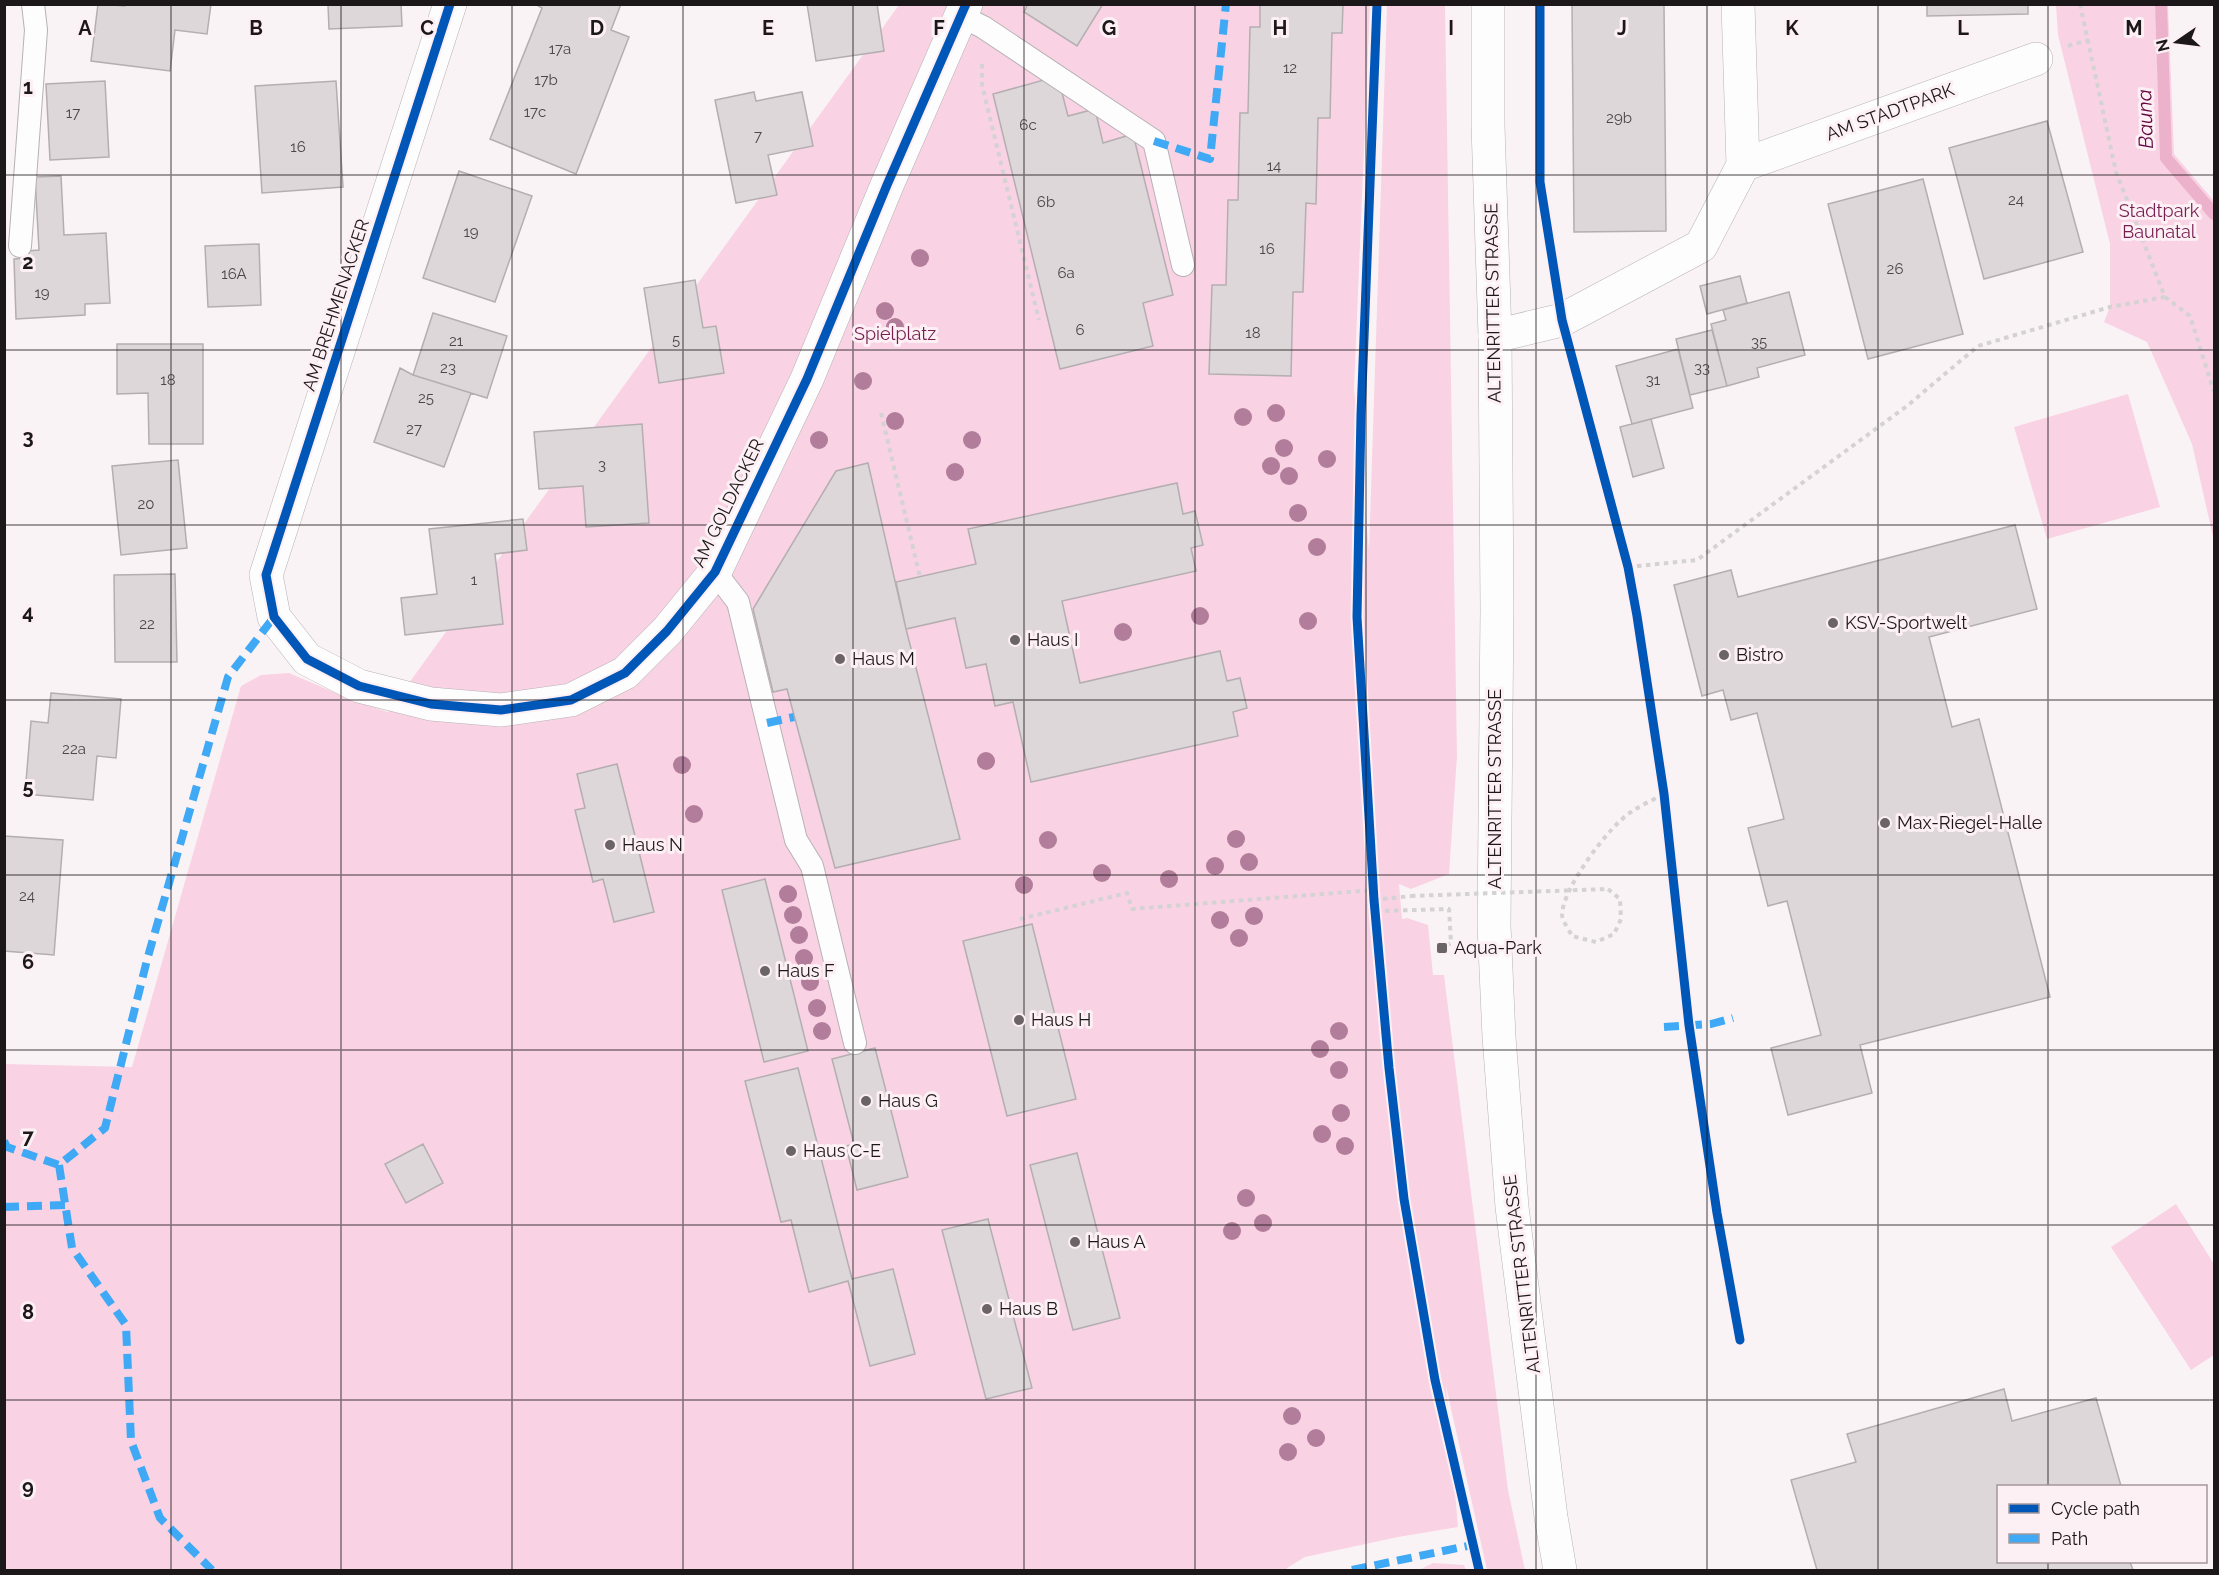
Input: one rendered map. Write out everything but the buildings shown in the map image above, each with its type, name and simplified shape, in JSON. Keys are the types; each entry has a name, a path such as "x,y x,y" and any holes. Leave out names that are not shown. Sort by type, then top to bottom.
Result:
{"street":[{"name":"AM BREHMENACKER","path":"274,617 266,574 450,4"},
{"name":"ALTENRITTER STRASSE","path":"1488,4 1488,126 1495,336 1497,609 1494,925 1499,1037 1512,1207 1551,1517 1560,1570"},
{"path":"1495,336 1562,320 1701,246 1743,165 1738,4"},
{"name":"AM GOLDACKER","path":"274,617 307,658 359,686 431,704 501,710 571,699 625,673 668,631 715,572 807,379 887,185 970,16"},
{"name":"AM STADTPARK","path":"1743,165 2036,59"}],"lane":[{"path":"20,246 36,30 33,4"},
{"path":"970,16 1154,141 1183,265"},
{"path":"715,572 738,602 796,840 812,866 855,1043"}],"path":[{"path":"1377,4 1361,414 1357,617 1374,900 1389,1068 1404,1199 1435,1380 1473,1545"},
{"path":"2080,4 2116,172 2165,297 2190,316 2214,392"},
{"path":"970,16 982,85 1039,320"},
{"path":"1628,567 1697,560 1907,406 1978,346 2110,307 2165,297"},
{"path":"880,413 920,577"},
{"path":"1374,900 1411,896 1550,891 1562,891 1573,891 1608,889 1620,899 1621,919 1614,934 1596,942 1572,936 1562,917 1565,900 1570,890 1575,880 1595,849 1629,813 1664,794"},
{"path":"1020,919 1127,893 1132,909 1374,890"},
{"path":"1376,911 1449,909 1450,943 1442,948"}],"green space":[{"name":"Spielplatz","path":"899,5 1370,5 1354,389 1369,550 1387,5 1445,5 1457,756 1449,874 1411,889 1399,884 1402,919 1407,918 1428,925 1433,975 1444,975 1508,1490 1525,1570 1487,1570 1446,1386 1458,1527 1305,1557 1287,1570 5,1570 5,1064 132,1067 241,686 261,675 289,673 352,700 388,712"},
{"name":"Stadtpark Baunatal","path":"2056,5 2168,5 2174,154 2214,201 2214,541 2192,444 2147,342 2104,322 2110,307 2110,244 2058,35"},
{"path":"2128,394 2160,507 2047,539 2014,427"},
{"path":"2176,1204 2214,1264 2214,1355 2191,1370 2111,1247"},
{"path":"1433,1563 1464,1565 1466,1570 1419,1570"}],"waterway":[{"name":"Bauna","path":"2161,4 2166,158 2214,214"}],"marked path":[{"path":"1154,141 1210,159 1226,4"},
{"path":"4,1141 7,1147 59,1165 105,1128 147,960 228,677 274,617"},
{"path":"767,723 794,717"},
{"path":"1664,1027 1711,1024 1733,1018"},
{"path":"59,1165 72,1248 126,1325 131,1441 160,1518 212,1570"},
{"path":"4,1207 66,1205"},
{"path":"1352,1570 1472,1545 1474,1550"}],"cycle path":[{"path":"450,4 266,575 274,617 307,659 359,686 431,704 501,710 571,700 625,673 667,631 715,572 807,379 887,185 966,4"},
{"path":"1377,4 1361,415 1357,617 1374,900 1389,1068 1404,1199 1435,1380 1479,1570"},
{"path":"1540,4 1540,182 1562,320 1628,567 1637,616 1664,794 1689,1025 1717,1213 1740,1340"}],"place":[{"name":"KSV-Sportwelt","path":"1833,623"},
{"name":"Haus I","path":"1015,640"},
{"name":"Bistro","path":"1724,655"},
{"name":"Haus M","path":"840,659"},
{"name":"Max-Riegel-Halle","path":"1885,823"},
{"name":"Haus N","path":"610,845"},
{"name":"Aqua-Park","path":"1442,948"},
{"name":"Haus F","path":"765,971"},
{"name":"Haus H","path":"1019,1020"},
{"name":"Haus G","path":"866,1101"},
{"name":"Haus C-E","path":"791,1151"},
{"name":"Haus A","path":"1075,1242"},
{"name":"Haus B","path":"987,1309"}]}
